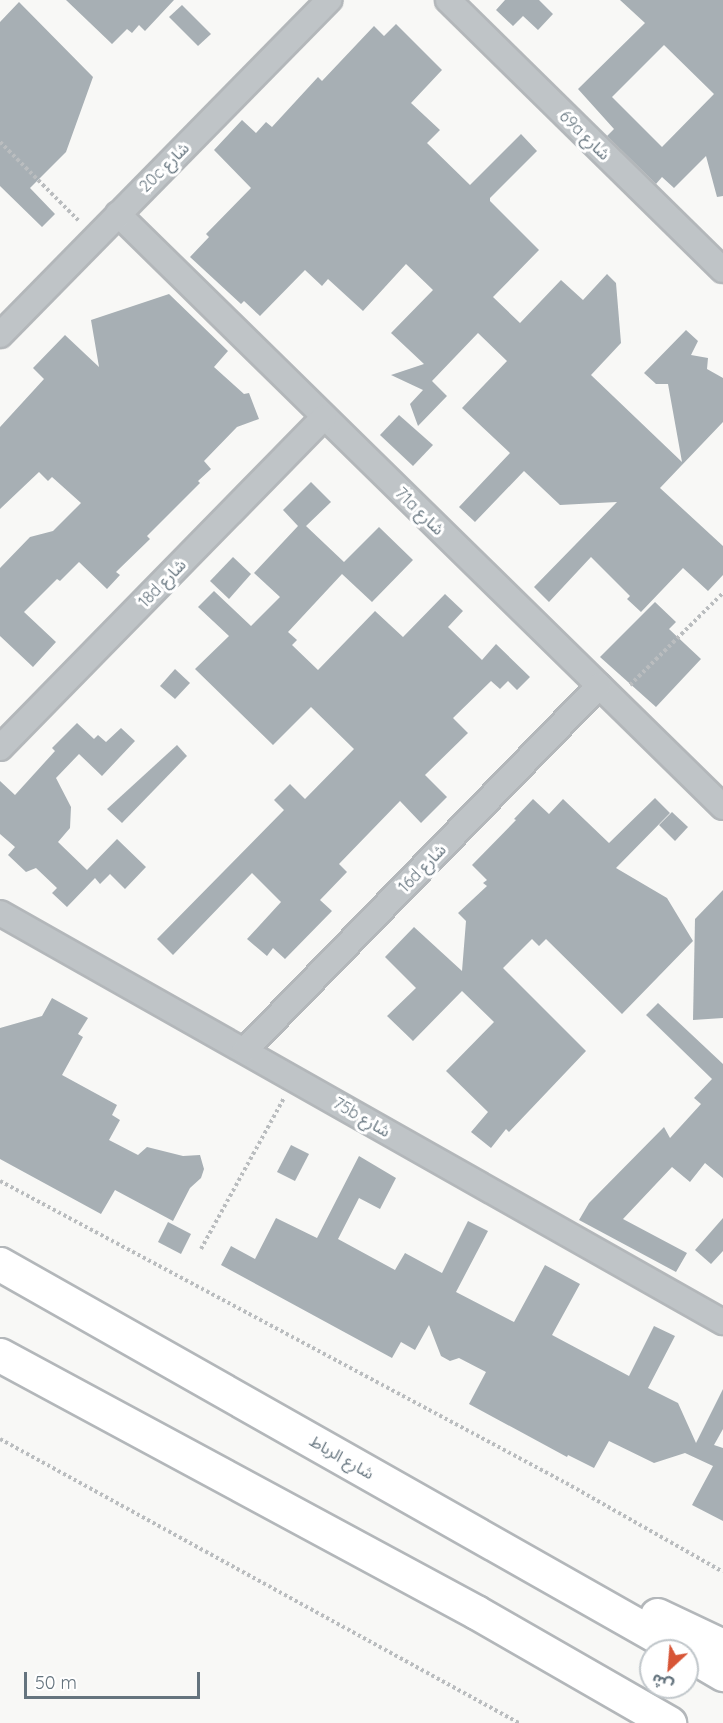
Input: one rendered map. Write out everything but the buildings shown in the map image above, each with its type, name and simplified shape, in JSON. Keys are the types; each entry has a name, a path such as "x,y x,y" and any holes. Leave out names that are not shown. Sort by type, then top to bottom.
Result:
{"highway":[{"name":"شارع الرباط","path":"0,1264 662,1639"},
{"path":"0,1355 476,1612 669,1723"},
{"path":"513,1554 723,1646"},
{"path":"699,1660 723,1674"}],"street":[{"name":"20c شارع","path":"0,335 329,0"},
{"name":"69a شارع","path":"448,0 723,270"},
{"name":"71a شارع","path":"118,214 723,807"},
{"name":"18d شارع","path":"0,748 324,417"},
{"name":"16d شارع","path":"245,1050 607,693"},
{"name":"75b شارع","path":"0,913 723,1322"}],"path":[{"path":"0,142 95,237"},
{"path":"607,693 723,593"},
{"path":"201,1249 294,1079"},
{"path":"0,1181 555,1477 723,1572"},
{"path":"0,1439 519,1723"}]}
